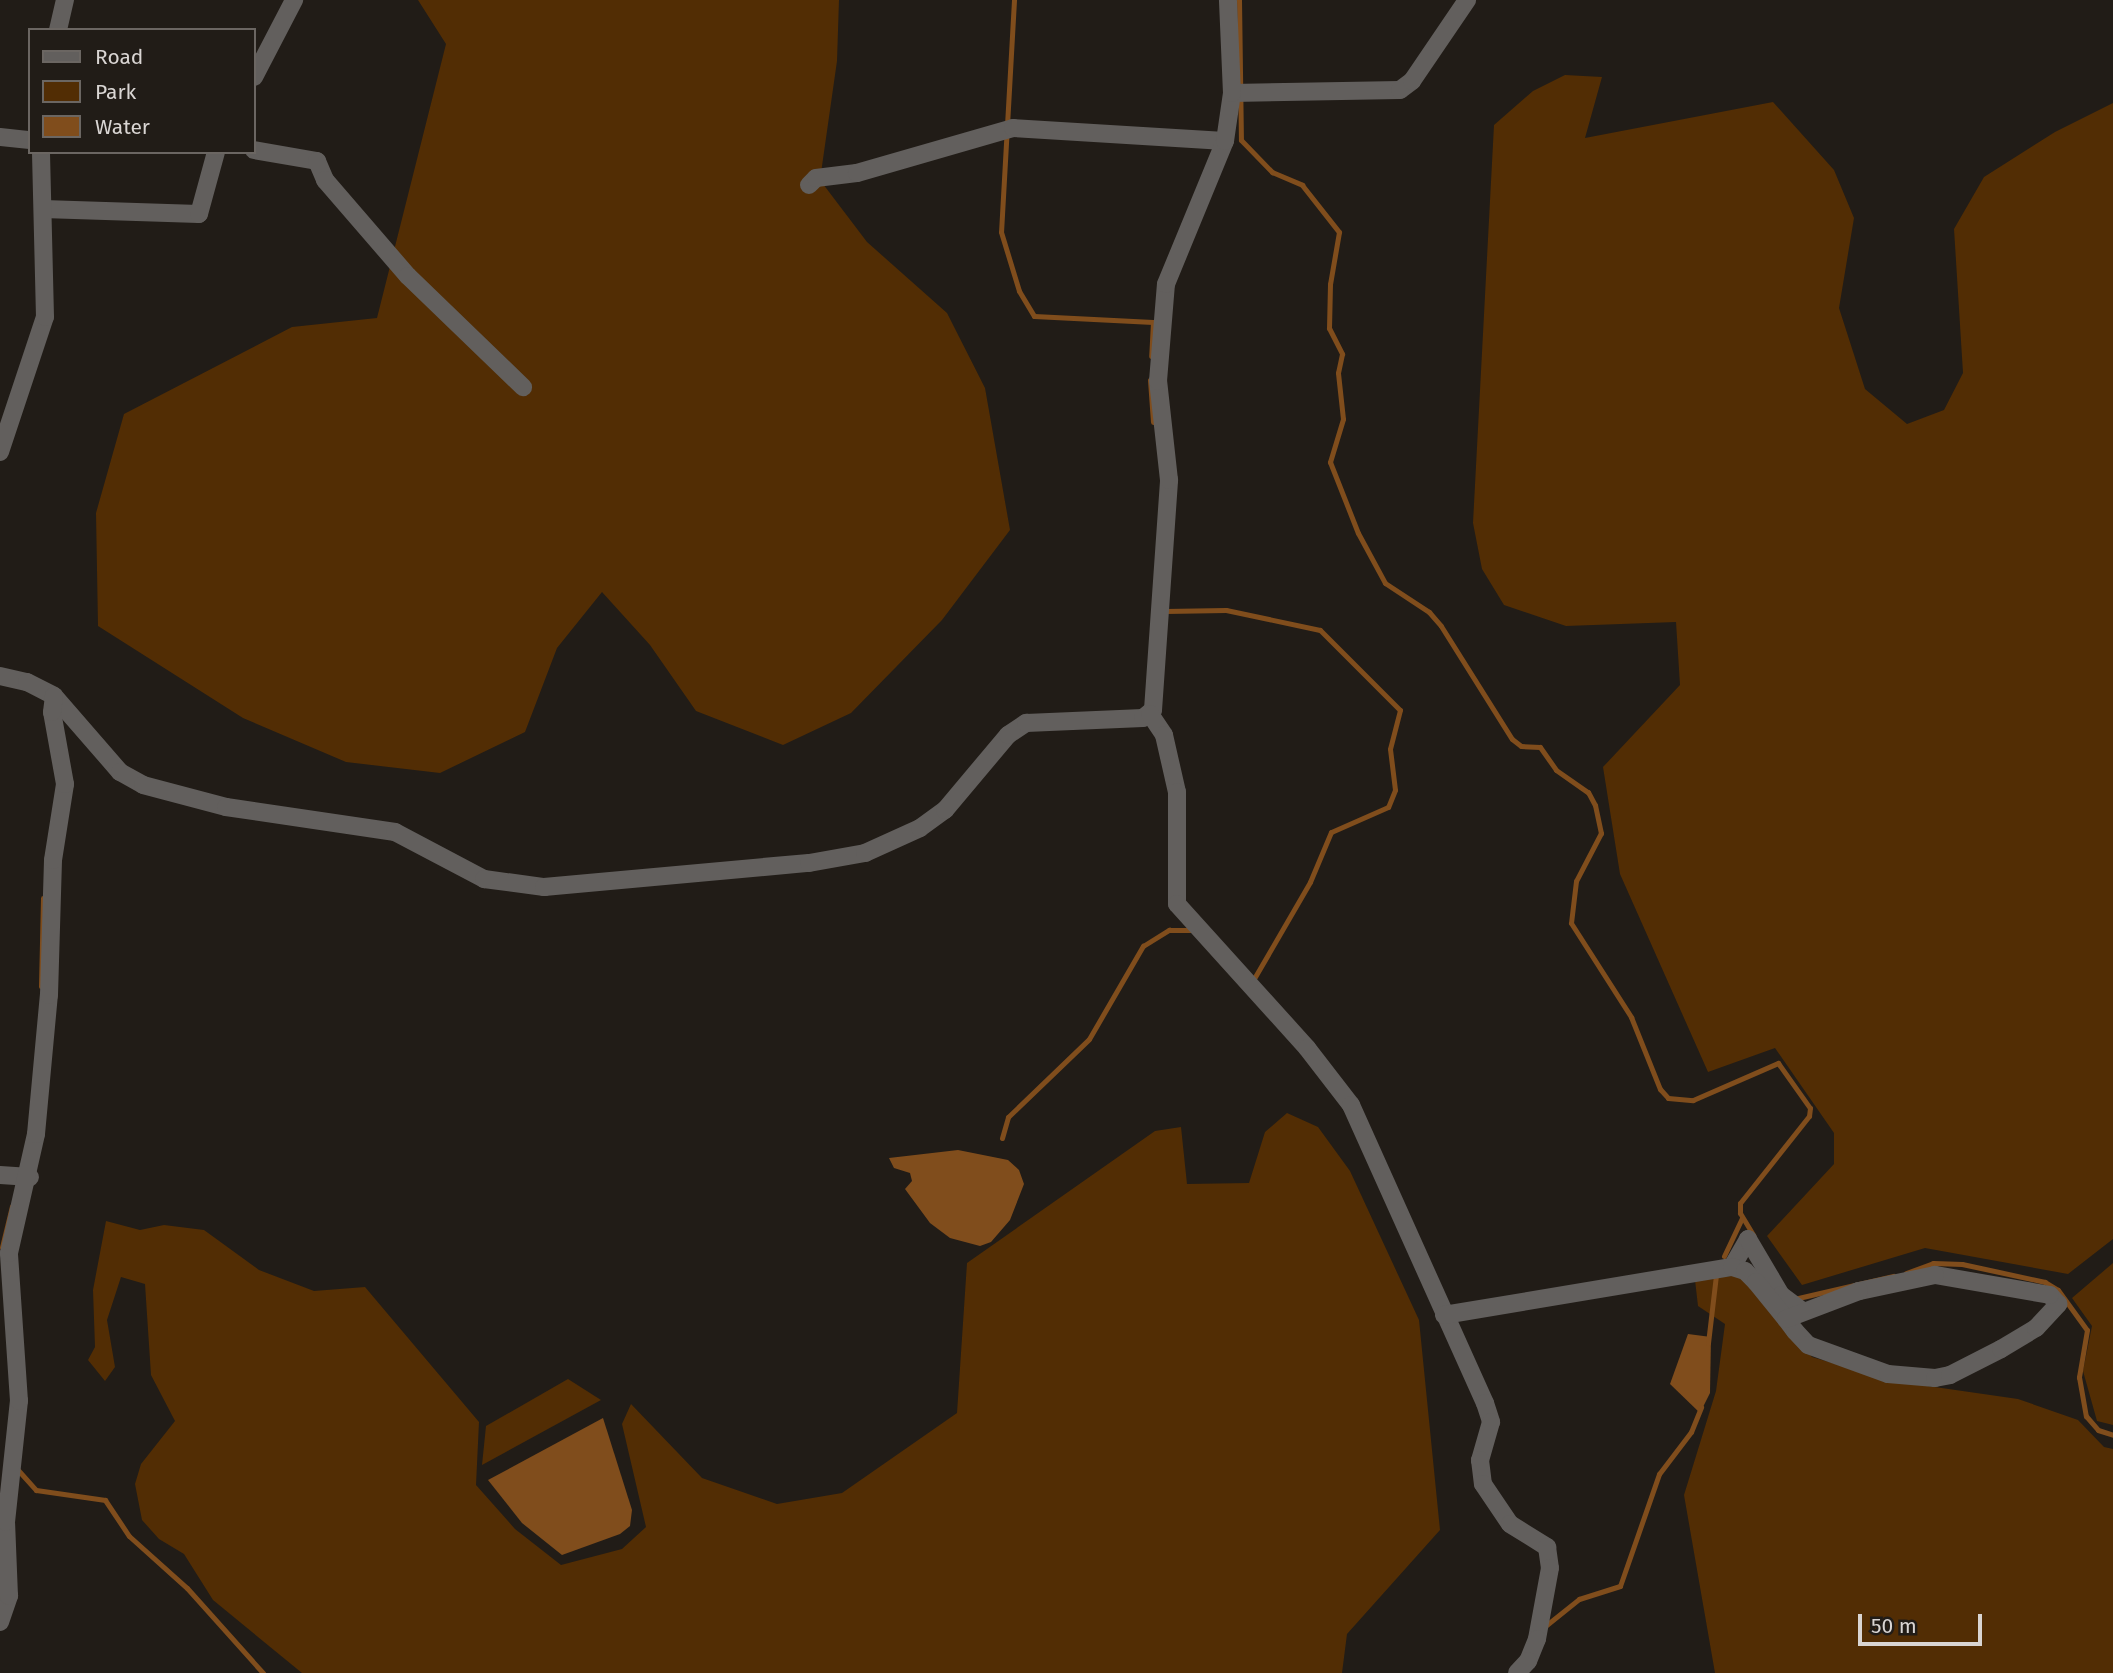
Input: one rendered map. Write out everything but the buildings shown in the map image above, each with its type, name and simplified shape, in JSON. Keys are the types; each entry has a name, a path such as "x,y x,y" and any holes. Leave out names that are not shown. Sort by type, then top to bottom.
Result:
{"street":[{"path":"58,28 65,0"},
{"path":"256,73 294,0"},
{"path":"1228,0 1239,93 1225,141 1166,284 1158,381 1169,480 1150,714 1164,735 1177,792 1177,904 1307,1048 1350,1105 1444,1315 1491,1422 1480,1460 1483,1484 1499,1513 1510,1524 1541,1540 1550,1557 1537,1639 1528,1661 1517,1673"},
{"path":"1239,93 1400,90 1412,81 1467,0"},
{"path":"809,185 816,178 857,173 1006,129 1225,141"},
{"path":"0,137 28,140"},
{"path":"256,150 317,161 341,200 408,276 523,387"},
{"path":"0,452 45,317 41,154"},
{"path":"43,209 199,214 215,154"},
{"path":"0,676 27,681 54,696 120,772 143,785 226,807 395,832 484,879 544,887 809,863 865,853 920,828 945,810 1008,735 1026,723 1136,719 1150,714"},
{"path":"0,1622 9,1596 6,1522 19,1401 9,1253 30,1177 49,995 53,860 65,784 52,712 54,696"},
{"path":"0,1175 30,1177"},
{"path":"1732,1267 1748,1239 1794,1314 1808,1345 1888,1374 1935,1378 1950,1375 2036,1328 2058,1304 2050,1295 1949,1275 1859,1291 1794,1314"},
{"path":"1444,1315 1732,1267 1745,1271 1794,1314"}],"green space":[{"path":"418,0 839,0 837,61 820,180 867,242 947,313 985,388 1010,530 942,620 851,713 783,745 696,711 650,645 602,592 557,648 525,732 440,773 346,762 243,718 98,626 96,513 124,414 292,327 377,318 446,44"},
{"path":"1565,75 1602,77 1585,138 1773,102 1834,170 1854,218 1839,308 1865,389 1907,424 1944,410 1963,373 1954,229 1984,177 2055,132 2113,103 2113,1239 2068,1274 1925,1248 1802,1285 1767,1236 1834,1164 1834,1133 1775,1048 1708,1072 1620,874 1603,767 1680,685 1676,622 1566,626 1504,605 1482,569 1473,523 1494,125 1533,91"},
{"path":"1287,1113 1318,1127 1350,1171 1419,1320 1440,1530 1347,1634 1342,1673 302,1673 213,1600 184,1554 159,1539 142,1520 135,1484 141,1464 175,1421 151,1375 145,1284 121,1277 107,1320 115,1367 105,1381 88,1360 95,1347 93,1290 106,1221 140,1230 164,1225 204,1230 259,1270 314,1291 365,1287 479,1422 476,1485 515,1529 561,1565 622,1549 646,1527 622,1424 631,1404 702,1478 777,1504 842,1493 957,1413 967,1263 1155,1131 1181,1127 1187,1184 1249,1183 1265,1132"},
{"path":"2113,1263 2113,1425 2097,1421 2083,1371 2092,1326 2072,1298"},
{"path":"1741,1275 1812,1357 1893,1381 2018,1399 2078,1420 2104,1447 2113,1449 2113,1673 1715,1673 1684,1495 1716,1391 1725,1324 1698,1306 1695,1280"},
{"path":"568,1379 601,1400 482,1465 486,1426"}],"water":[{"path":"958,1150 1008,1160 1019,1170 1024,1184 1010,1220 991,1242 980,1246 950,1238 930,1223 905,1189 912,1181 910,1173 894,1168 889,1158"},
{"path":"1688,1334 1711,1337 1710,1393 1700,1413 1670,1384"},
{"path":"603,1418 632,1510 630,1526 620,1534 562,1555 522,1523 488,1480"}],"waterway":[{"path":"1014,0 1001,232 1019,291 1034,316 1153,322 1151,356"},
{"path":"1239,0 1241,140 1272,172 1302,185 1339,232 1330,284 1329,328 1342,354 1338,373 1343,419 1330,462 1358,533 1385,583 1429,612 1441,626 1512,739 1521,746 1540,747 1556,770 1588,792 1595,805 1601,833 1576,881 1571,923 1631,1017 1660,1089 1668,1098 1693,1100 1778,1063 1810,1108 1809,1116 1740,1203 1740,1213 1753,1235"},
{"path":"1150,380 1153,422"},
{"path":"1165,611 1226,610 1320,630 1400,710 1390,749 1395,790 1388,807 1331,832 1310,882 1252,982"},
{"path":"41,986 43,898"},
{"path":"1002,1138 1008,1117 1089,1039 1143,946 1169,930 1193,930"},
{"path":"2,1247 12,1206"},
{"path":"1724,1256 1742,1218"},
{"path":"1906,1273 1933,1263 1962,1264 2045,1282 2058,1290 2087,1330 2079,1377 2086,1416 2098,1430 2113,1435"},
{"path":"1708,1343 1716,1275"},
{"path":"1794,1299 1893,1276"},
{"path":"1544,1627 1579,1599 1620,1586 1659,1474 1691,1432 1701,1407"},
{"path":"18,1470 36,1490 105,1500 129,1536 187,1588 263,1673"}]}
